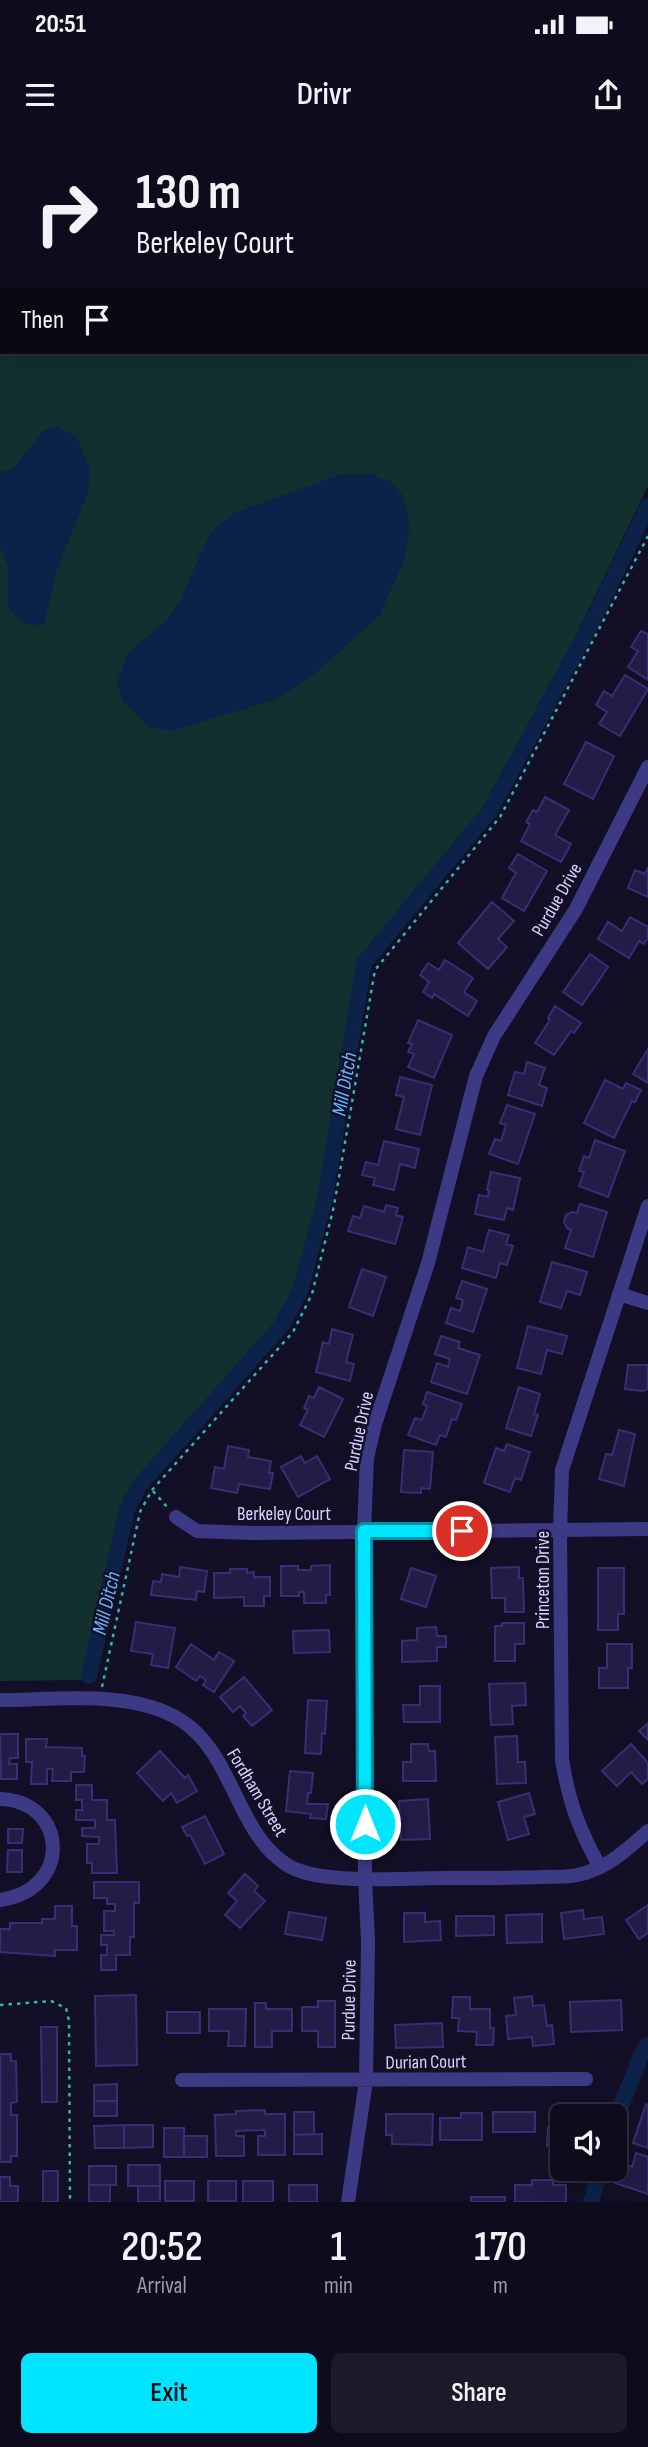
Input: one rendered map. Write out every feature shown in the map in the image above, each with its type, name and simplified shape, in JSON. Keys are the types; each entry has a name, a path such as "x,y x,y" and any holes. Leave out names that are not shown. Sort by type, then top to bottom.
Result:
{"street":[{"name":"Purdue Drive","path":"348,2202 366,2081 368,1942 365,1878 364,1531 367,1458 375,1424 428,1263 476,1076 494,1036 576,908 648,767"},
{"name":"Princeton Drive","path":"600,1867 581,1832 568,1794 562,1760 562,1470 648,1206"},
{"path":"619,1294 648,1303"},
{"name":"Berkeley Court","path":"176,1517 197,1531 252,1533 648,1529"},
{"name":"Fordham Street","path":"0,1700 129,1701 158,1708 184,1722 207,1745 225,1773 245,1815 267,1847 282,1862 313,1875 365,1878 576,1875 614,1861 648,1831"},
{"path":"0,1799 11,1799 30,1807 41,1816 50,1832 53,1851 50,1869 44,1878 26,1892 0,1900"},
{"name":"Durian Court","path":"182,2080 586,2079"}],"path":[{"path":"99,1700 141,1512 152,1490 293,1332 312,1294 334,1206 375,970 499,817 648,536"},
{"path":"152,1490 176,1517"},
{"path":"0,2005 51,2001 66,2008 69,2021 70,2202"}],"green space":[{"path":"0,354 648,354 648,486 534,723 475,823 356,966 320,1205 295,1288 281,1317 125,1494 83,1680 0,1681"}],"water":[{"path":"58,426 77,438 90,470 88,493 57,569 44,625 23,624 8,607 8,567 0,548 0,472 14,468 43,431"},
{"path":"370,474 391,482 402,494 410,522 404,561 379,616 310,678 276,699 172,731 149,727 123,701 117,683 128,653 166,621 179,603 210,533 234,513 339,475"}],"building":[{"path":"641,631 648,634 648,680 628,667 638,651 631,647"},
{"path":"625,675 648,689 620,736 599,724 607,712 596,705 604,691 612,696"},
{"path":"586,742 614,756 593,799 564,784"},
{"path":"545,797 569,810 555,835 571,844 561,862 521,841 530,824 526,822 533,810 537,812"},
{"path":"518,854 547,871 524,911 502,898 516,873 509,868"},
{"path":"648,867 648,897 628,888 635,870 645,874"},
{"path":"492,902 514,921 498,939 507,947 488,969 458,943"},
{"path":"630,917 648,927 648,938 644,944 639,941 629,958 598,939 608,922 622,931"},
{"path":"590,954 608,967 582,1005 563,992"},
{"path":"445,960 473,978 464,992 477,1001 468,1016 434,994 432,998 423,992 429,982 420,975 428,963 439,970"},
{"path":"555,1006 581,1023 574,1033 571,1031 554,1055 535,1043 550,1020 548,1018"},
{"path":"418,1020 452,1035 434,1078 408,1067 414,1054 408,1052 412,1044 408,1043"},
{"path":"648,1049 648,1083 633,1074"},
{"path":"527,1062 545,1068 539,1085 547,1088 542,1106 508,1095 515,1072 524,1074"},
{"path":"400,1077 432,1085 420,1135 396,1129 404,1097 396,1095"},
{"path":"605,1080 623,1089 626,1083 641,1090 635,1102 632,1101 614,1138 584,1123"},
{"path":"507,1105 535,1114 518,1164 489,1154 495,1139 501,1141 506,1125 500,1123"},
{"path":"595,1140 625,1151 608,1197 579,1186 584,1172 579,1171 584,1156 589,1158"},
{"path":"384,1141 419,1149 415,1168 400,1164 394,1190 373,1185 375,1178 362,1175 366,1162 378,1165"},
{"path":"491,1172 520,1178 513,1210 507,1208 504,1220 475,1214 479,1195 488,1197"},
{"path":"580,1204 607,1212 593,1257 565,1248 571,1230 564,1222 566,1215 577,1213"},
{"path":"386,1205 398,1208 396,1215 403,1217 395,1244 348,1231 353,1216 360,1218 364,1206 384,1212"},
{"path":"489,1230 509,1235 506,1244 513,1246 507,1265 500,1263 496,1278 462,1268 468,1247 483,1252"},
{"path":"552,1262 587,1272 580,1295 567,1291 561,1308 540,1302"},
{"path":"362,1269 386,1277 373,1316 349,1307"},
{"path":"462,1281 487,1289 473,1332 446,1323 451,1308 460,1311 463,1300 456,1298"},
{"path":"528,1326 567,1336 562,1354 547,1350 541,1374 517,1368"},
{"path":"332,1329 353,1335 346,1362 354,1364 350,1381 316,1372 323,1342 329,1344"},
{"path":"441,1336 460,1342 458,1348 480,1355 467,1394 431,1382 437,1363 448,1367 450,1359 435,1354"},
{"path":"628,1365 648,1365 648,1389 625,1389"},
{"path":"319,1387 343,1399 324,1437 300,1425 308,1410 304,1408 309,1396 314,1398"},
{"path":"519,1387 540,1394 534,1414 538,1415 531,1436 506,1428"},
{"path":"427,1392 462,1404 456,1420 452,1419 446,1437 440,1435 436,1445 408,1435 415,1418 422,1420 427,1406 423,1404"},
{"path":"619,1430 635,1434 624,1486 599,1479 606,1454 612,1455"},
{"path":"507,1444 530,1452 521,1480 515,1478 510,1492 484,1483 496,1448 504,1451"},
{"path":"228,1446 249,1450 248,1457 271,1461 269,1473 273,1473 270,1489 239,1484 237,1493 211,1488 215,1467 224,1469"},
{"path":"404,1450 433,1452 430,1489 421,1488 421,1493 401,1492"},
{"path":"301,1456 305,1463 317,1456 330,1479 298,1497 281,1467"},
{"path":"330,1565 330,1595 326,1595 326,1603 304,1603 304,1592 299,1592 299,1596 281,1596 281,1566 298,1566 298,1570 311,1570 311,1566"},
{"path":"180,1567 207,1571 204,1592 197,1591 196,1600 151,1595 153,1581 161,1582 162,1574 179,1577"},
{"path":"519,1567 519,1578 523,1578 524,1612 505,1612 505,1598 492,1598 491,1568"},
{"path":"411,1568 436,1576 426,1607 401,1599"},
{"path":"598,1568 624,1568 624,1614 618,1614 618,1630 598,1630"},
{"path":"230,1569 247,1569 247,1573 254,1572 254,1577 270,1577 270,1596 264,1596 264,1606 244,1606 244,1597 214,1598 214,1573 230,1573"},
{"path":"136,1622 175,1628 168,1668 151,1665 153,1654 131,1651"},
{"path":"502,1623 524,1623 524,1644 515,1644 515,1661 495,1661 495,1626 502,1626"},
{"path":"436,1627 437,1636 446,1636 446,1647 437,1647 437,1661 402,1662 402,1641 417,1640 417,1628"},
{"path":"329,1630 330,1652 294,1653 293,1631"},
{"path":"191,1644 214,1660 219,1652 234,1661 214,1692 203,1685 206,1680 200,1676 196,1681 176,1667"},
{"path":"607,1644 632,1644 632,1668 628,1668 628,1688 599,1688 599,1668 607,1668"},
{"path":"244,1677 272,1710 252,1726 243,1716 246,1713 240,1706 233,1712 220,1697"},
{"path":"525,1683 526,1705 512,1706 513,1724 491,1725 489,1684"},
{"path":"420,1686 440,1686 440,1722 404,1722 403,1705 420,1705"},
{"path":"308,1700 327,1701 321,1754 305,1753"},
{"path":"648,1723 648,1740 639,1731"},
{"path":"0,1734 18,1734 18,1758 10,1758 9,1764 17,1764 17,1779 1,1779"},
{"path":"517,1736 518,1762 525,1762 526,1783 497,1784 495,1737"},
{"path":"26,1739 47,1739 46,1747 82,1748 82,1756 85,1756 84,1772 71,1772 71,1781 52,1781 53,1769 47,1769 47,1784 31,1784 32,1762 26,1762"},
{"path":"411,1744 428,1744 429,1751 435,1751 436,1781 403,1781 403,1762 411,1762"},
{"path":"631,1744 648,1763 648,1779 642,1784 631,1772 617,1786 602,1771"},
{"path":"160,1751 185,1778 188,1775 197,1791 177,1803 171,1793 163,1801 137,1773"},
{"path":"290,1771 313,1773 307,1804 328,1804 326,1819 310,1818 311,1814 286,1811"},
{"path":"76,1785 92,1785 92,1800 107,1800 107,1820 115,1820 117,1873 92,1873 92,1863 87,1863 87,1844 99,1844 99,1837 82,1836 82,1828 95,1828 95,1820 76,1820 76,1810 82,1810 82,1800 76,1800"},
{"path":"529,1793 535,1814 524,1817 529,1834 508,1840 498,1802"},
{"path":"428,1799 430,1839 401,1840 399,1801"},
{"path":"205,1816 224,1854 205,1864 190,1835 187,1836 182,1827"},
{"path":"8,1829 23,1829 22,1843 8,1843"},
{"path":"8,1850 22,1850 22,1872 7,1872"},
{"path":"245,1874 258,1886 254,1891 265,1901 240,1928 225,1915 237,1901 228,1893"},
{"path":"94,1882 139,1882 139,1903 134,1903 134,1937 130,1937 130,1955 116,1955 116,1970 101,1970 101,1955 107,1955 107,1945 101,1945 101,1935 114,1935 114,1931 104,1931 104,1911 115,1911 115,1904 107,1904 107,1898 94,1898"},
{"path":"648,1905 648,1933 639,1939 626,1920"},
{"path":"55,1906 72,1906 72,1926 77,1926 77,1950 55,1950 55,1956 0,1952 0,1929 10,1929 10,1923 42,1923 42,1919 55,1919"},
{"path":"583,1910 584,1919 602,1917 604,1934 564,1939 561,1913"},
{"path":"289,1912 326,1918 322,1940 285,1934"},
{"path":"404,1913 425,1913 425,1922 440,1921 441,1940 404,1942"},
{"path":"542,1914 542,1942 507,1943 506,1915"},
{"path":"456,1916 494,1916 494,1935 456,1936"},
{"path":"136,1995 137,2065 96,2066 95,1996"},
{"path":"532,1996 533,2006 544,2005 547,2026 552,2025 554,2044 533,2046 532,2037 508,2039 506,2016 516,2015 514,1998"},
{"path":"453,1997 470,1997 470,2009 490,2009 490,2028 494,2028 493,2045 476,2045 477,2032 458,2031 459,2018 452,2018"},
{"path":"621,2000 622,2030 571,2032 570,2002"},
{"path":"318,2001 335,2001 335,2047 318,2047 318,2031 302,2031 302,2007 318,2007"},
{"path":"255,2003 266,2003 266,2009 292,2009 292,2031 272,2031 272,2047 255,2047"},
{"path":"209,2009 246,2009 245,2046 228,2046 229,2031 209,2031"},
{"path":"167,2012 200,2012 200,2033 167,2033"},
{"path":"442,2023 443,2047 396,2048 395,2025"},
{"path":"41,2027 57,2027 57,2102 42,2102"},
{"path":"0,2054 11,2054 11,2061 16,2061 17,2102 11,2103 11,2115 17,2115 17,2156 11,2156 11,2162 0,2162"},
{"path":"117,2084 117,2101 94,2101 94,2085"},
{"path":"94,2101 117,2101 117,2116 94,2116"},
{"path":"646,2104 648,2105 648,2148 633,2143"},
{"path":"265,2110 265,2114 285,2114 285,2155 258,2155 258,2136 265,2136 265,2130 236,2131 236,2136 244,2136 244,2156 216,2156 215,2115"},
{"path":"294,2112 314,2112 314,2134 294,2135"},
{"path":"493,2112 535,2112 535,2132 493,2132"},
{"path":"461,2113 482,2113 482,2140 440,2140 440,2118 461,2118"},
{"path":"386,2114 433,2114 432,2145 392,2144 392,2135 386,2135"},
{"path":"124,2125 153,2125 153,2147 124,2148"},
{"path":"124,2125 124,2148 95,2148 94,2126"},
{"path":"548,2127 550,2127 550,2146 547,2146"},
{"path":"164,2128 184,2128 184,2157 164,2157"},
{"path":"322,2134 322,2154 294,2154 294,2135"},
{"path":"184,2136 207,2136 207,2157 184,2157"},
{"path":"636,2153 648,2157 648,2194 615,2183 627,2181 627,2165 632,2167"},
{"path":"128,2165 160,2165 160,2186 128,2186"},
{"path":"89,2166 116,2166 116,2185 89,2185"},
{"path":"43,2171 58,2171 58,2202 43,2202"},
{"path":"0,2177 10,2177 10,2186 18,2186 18,2202 0,2202"},
{"path":"532,2180 550,2180 553,2185 566,2185 566,2202 515,2202 515,2185 532,2185"},
{"path":"165,2181 194,2181 194,2201 165,2201"},
{"path":"208,2181 236,2181 236,2201 208,2201"},
{"path":"243,2181 273,2181 273,2202 243,2202"},
{"path":"89,2185 110,2185 110,2202 89,2202"},
{"path":"289,2185 317,2185 317,2202 289,2202"},
{"path":"138,2186 160,2186 160,2202 138,2202"},
{"path":"471,2197 505,2197 505,2202 471,2202"}],"waterway":[{"name":"Mill Ditch","path":"89,1676 127,1509 139,1486 282,1325 300,1291 324,1202 364,963 489,812 592,622 648,506"},
{"path":"622,2104 642,2053 648,2045"},
{"path":"591,2202 597,2181"}],"route":[{"path":"365,1824 364,1531 462,1531"}]}
